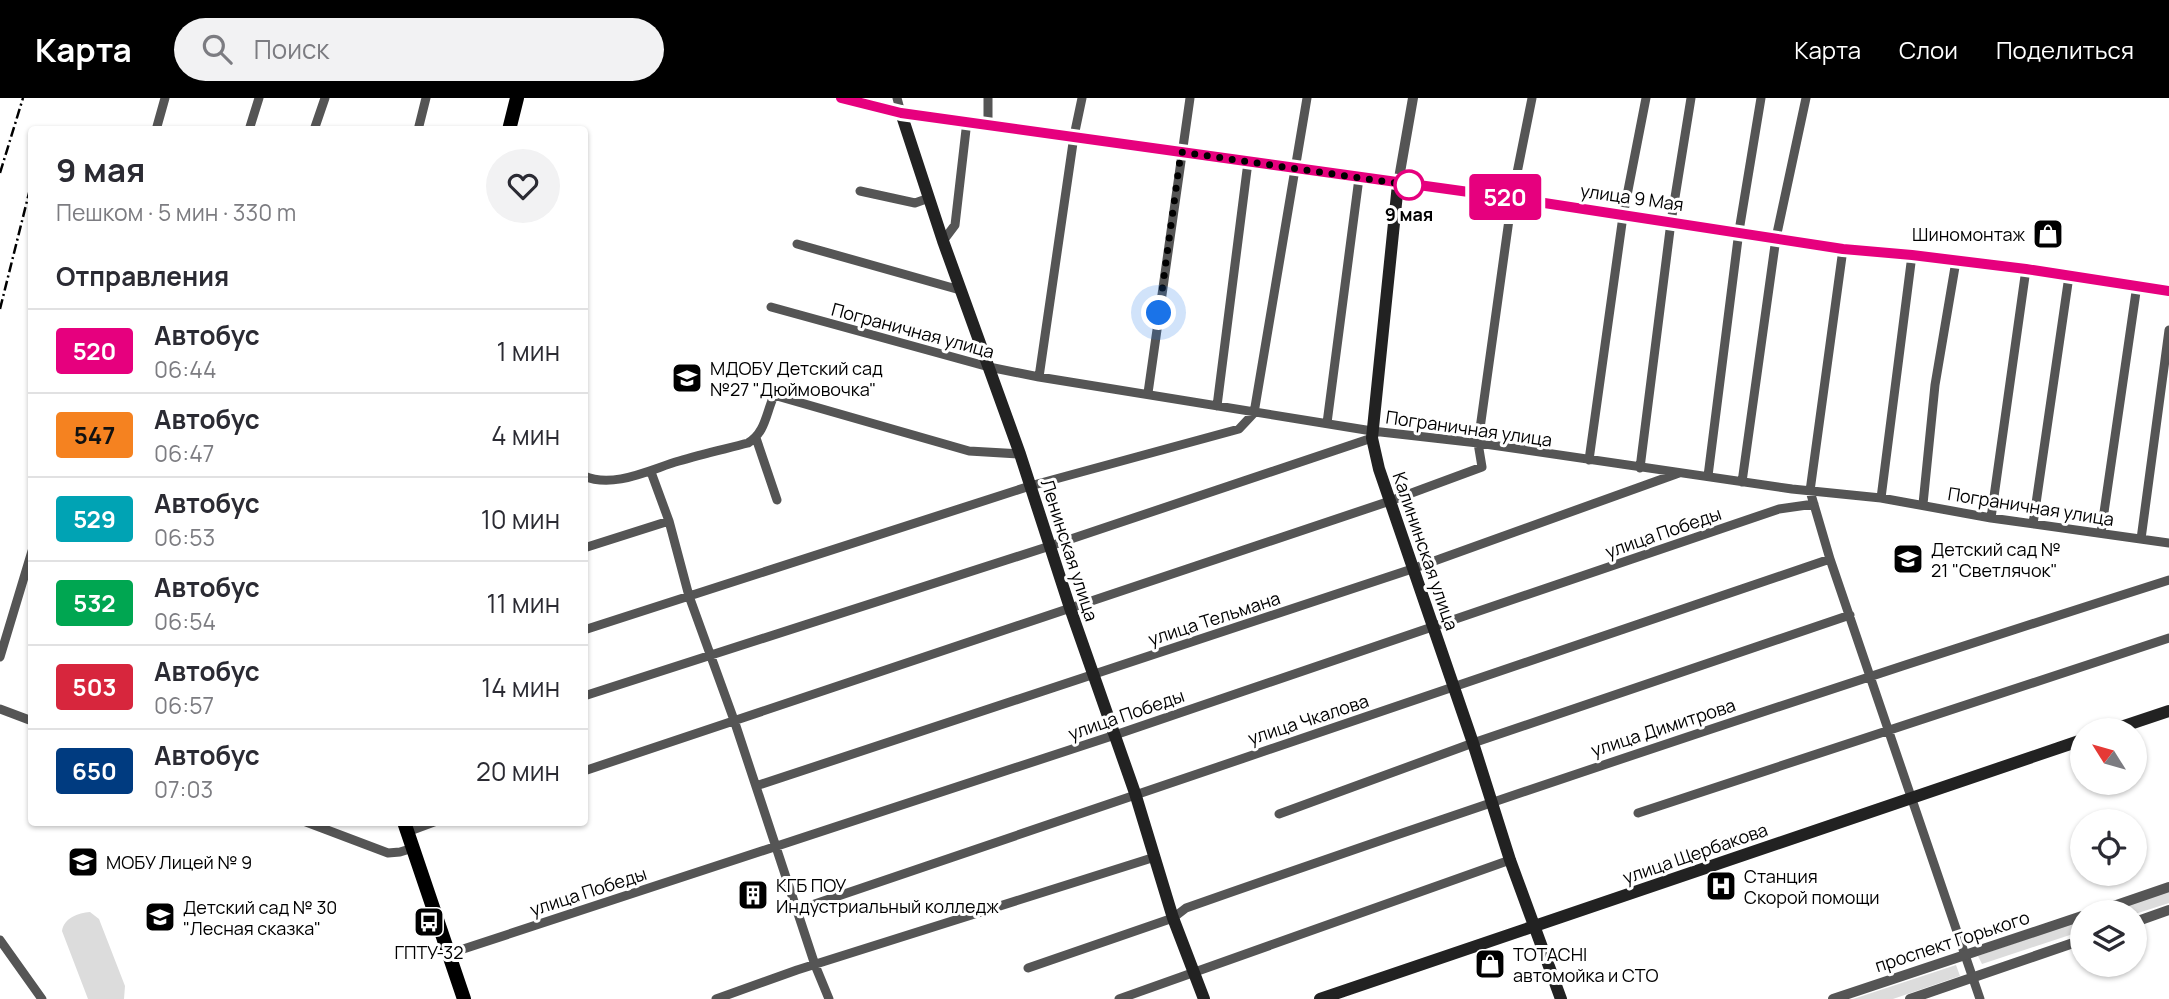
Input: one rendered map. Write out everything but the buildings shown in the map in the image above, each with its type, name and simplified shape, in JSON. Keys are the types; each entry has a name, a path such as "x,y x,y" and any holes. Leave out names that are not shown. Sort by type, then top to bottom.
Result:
{"main road":[{"path":"510,126 517,98"},
{"name":"улица 9 Мая","path":"841,98 901,113 1512,198 1843,249 2026,269 2169,291"},
{"name":"Ленинская улица","path":"901,113 960,290 1020,454 1070,608 1135,793 1174,918 1204,999"},
{"name":"Калининская улица","path":"1398,184 1372,435 1379,469 1412,569 1474,743 1510,860 1561,999"},
{"path":"2147,718 2169,711"},
{"name":"улица Щербакова","path":"1320,999 2070,744"},
{"path":"406,827 464,999"}],"street":[{"path":"157,126 165,98"},
{"path":"250,126 259,98"},
{"path":"315,126 325,98"},
{"path":"419,126 426,98"},
{"path":"897,98 901,113"},
{"path":"988,98 988,124"},
{"path":"1039,377 1074,136 1082,98"},
{"path":"1148,393 1190,98"},
{"path":"588,629 1030,486 1239,429 1254,412 1307,98"},
{"name":"Калининская улица","path":"1398,184 1413,98"},
{"path":"588,770 1390,501 1482,467 1478,443 1512,198 1532,98"},
{"path":"1589,460 1623,216 1646,98"},
{"path":"1640,468 1671,222 1691,98"},
{"path":"1708,476 1739,232 1761,98"},
{"path":"1742,482 1776,238 1806,98"},
{"path":"943,241 956,225 967,121"},
{"path":"1217,406 1248,162"},
{"path":"1327,423 1359,178"},
{"path":"860,191 915,203 929,198"},
{"path":"797,244 960,290"},
{"path":"1843,249 1810,491 1830,559 1980,999"},
{"path":"1881,498 1912,255"},
{"path":"1923,504 1935,385 1956,261"},
{"path":"1991,518 2026,269"},
{"path":"2033,524 2069,276"},
{"path":"2101,533 2137,285"},
{"name":"Пограничная улица","path":"771,307 989,367 1327,423 1372,435 1478,443 1742,482 1923,504 1991,518 2169,543"},
{"path":"2141,539 2169,330"},
{"path":"588,477 601,481 651,472 676,462 748,443 756,438 773,398 777,396 969,451 1020,454"},
{"path":"588,695 1050,547 1372,435"},
{"path":"756,438 777,500"},
{"path":"651,472 669,521 709,655 734,720 828,999"},
{"name":"улица Тельмана","path":"756,786 1412,569 1680,472"},
{"name":"улица Победы","path":"448,954 1115,735 1779,509 1814,504"},
{"path":"588,547 669,521"},
{"name":"улица Чкалова","path":"797,910 1830,559"},
{"path":"0,657 28,564"},
{"name":"улица Димитрова","path":"1028,968 1174,918 1186,908 1492,801 1870,675 2169,580"},
{"path":"1279,814 1474,743 1850,615"},
{"path":"1638,813 2169,638"},
{"path":"0,709 28,720"},
{"path":"317,826 388,853 413,848"},
{"path":"716,999 1155,857"},
{"path":"1119,999 1510,860"},
{"path":"2131,900 2169,887"},
{"path":"2147,918 2169,910"},
{"name":"проспект Горького","path":"1833,999 2070,920"},
{"path":"0,940 42,999"},
{"path":"1910,999 2070,944"}],"shaded area":[{"path":"2169,891 2169,903 2147,910 2147,900 2142,900"},
{"path":"90,912 99,919 125,986 124,999 88,999 62,931 72,917"},
{"path":"2070,924 2070,935 1982,964 1978,956"},
{"path":"1956,965 1960,976 1893,999 1853,999"}],"railway":[{"path":"0,173 23,98"},
{"path":"0,309 28,197"}],"bus line":[{"name":"520","path":"841,98 901,113 1512,198 1843,249 2026,269 2169,291"}],"place":[{"name":"9 мая","path":"1409,185"},
{"name":"Шиномонтаж","path":"2048,234"},
{"name":"МДОБУ Детский сад №27 \"Дюймовочка\"","path":"687,378"},
{"name":"Детский сад № 21 \"Светлячок\"","path":"1908,559"},
{"name":"МОБУ Лицей № 9","path":"83,862"},
{"name":"Станция Скорой помощи","path":"1721,886"},
{"name":"КГБ ПОУ Индустриальный колледж","path":"753,895"},
{"name":"Детский сад № 30 \"Лесная сказка\"","path":"160,917"},
{"name":"ГПТУ-32","path":"429,922"},
{"name":"TOTACHI автомойка и СТО","path":"1490,964"}],"route":[{"path":"1159,313 1181,152 1409,185"}]}
